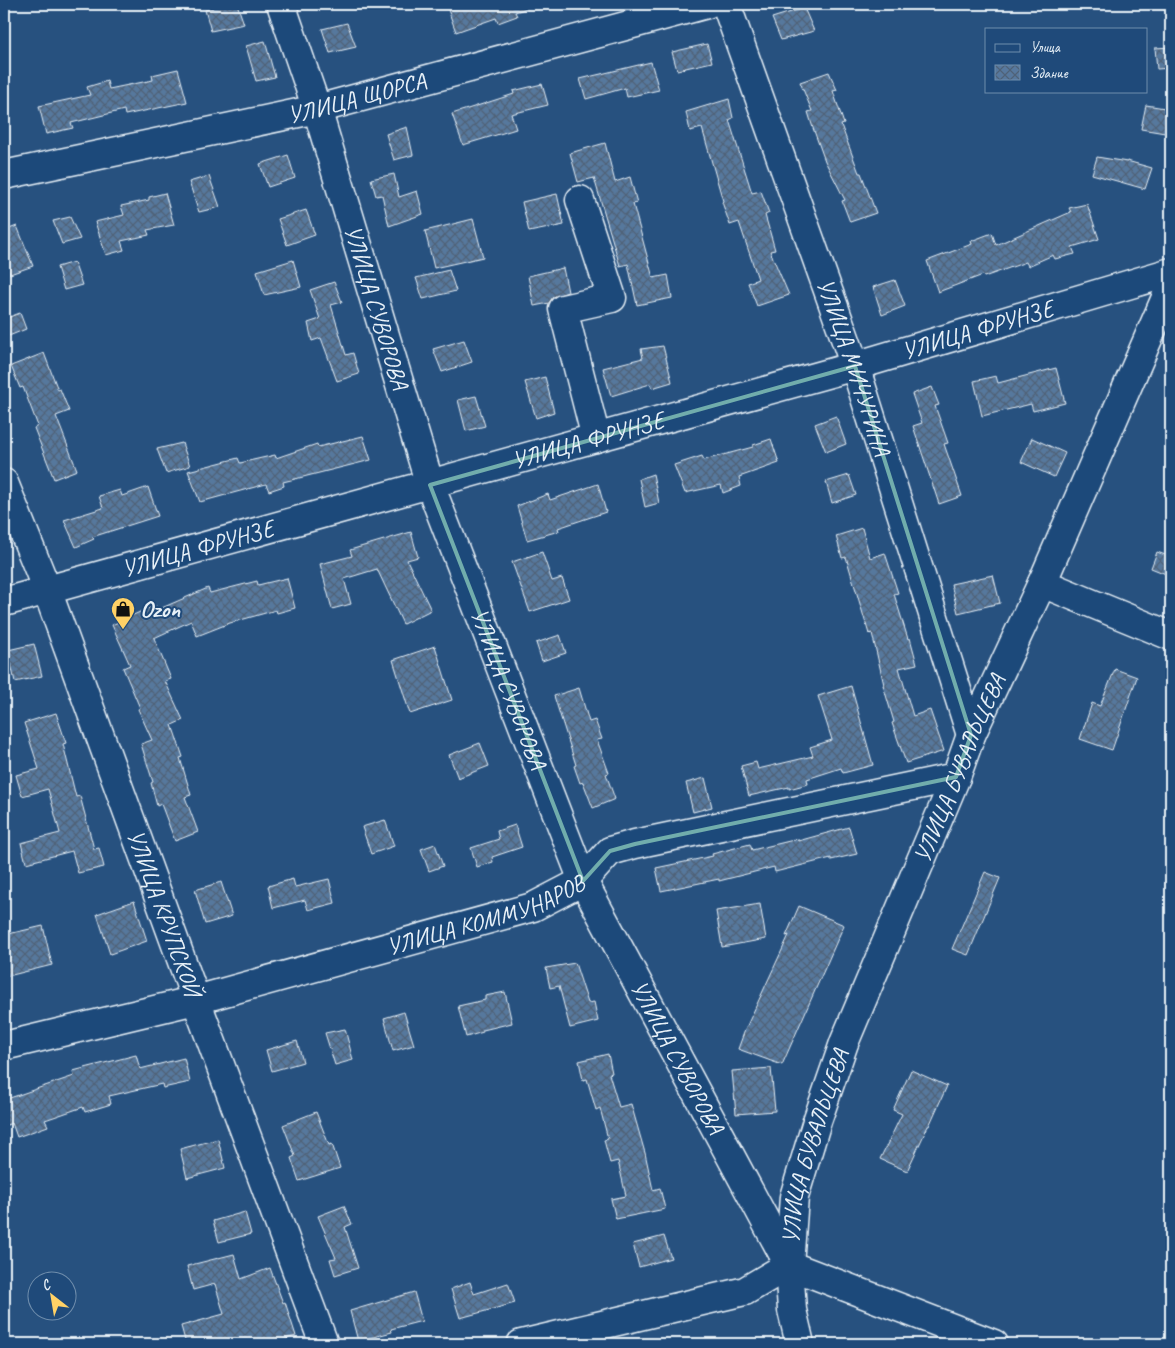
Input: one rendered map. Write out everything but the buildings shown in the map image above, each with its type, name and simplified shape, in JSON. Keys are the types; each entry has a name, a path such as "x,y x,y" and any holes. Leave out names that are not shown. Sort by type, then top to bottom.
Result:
{"street":[{"name":"УЛИЦА СУВОРОВА","path":"281,4 317,109 430,485 583,881 789,1265 792,1310 800,1344"},
{"name":"УЛИЦА ЩОРСА","path":"4,175 317,109 706,4"},
{"name":"УЛИЦА МИЧУРИНА","path":"726,4 855,366 971,735"},
{"path":"580,200 612,298 563,309 596,438"},
{"name":"УЛИЦА ФРУНЗЕ","path":"4,602 855,366 1171,272"},
{"name":"УЛИЦА БУВАЛЬЦЕВА","path":"789,1265 794,1197 817,1121 844,1043 956,776 971,735 1042,583 1171,286"},
{"name":"УЛИЦА КРУПСКОЙ","path":"4,483 47,590 196,1000 324,1344"},
{"path":"1042,583 1171,636"},
{"name":"УЛИЦА КОММУНАРОВ","path":"4,1046 196,1000 533,906 583,881 610,852 635,844 956,776"},
{"path":"521,1344 745,1290 789,1265 994,1344"}],"highlighted area":[{"path":"855,366 971,735 956,777 635,844 610,851 583,881 430,485"}],"place":[{"name":"Ozon","path":"123,630"}]}
